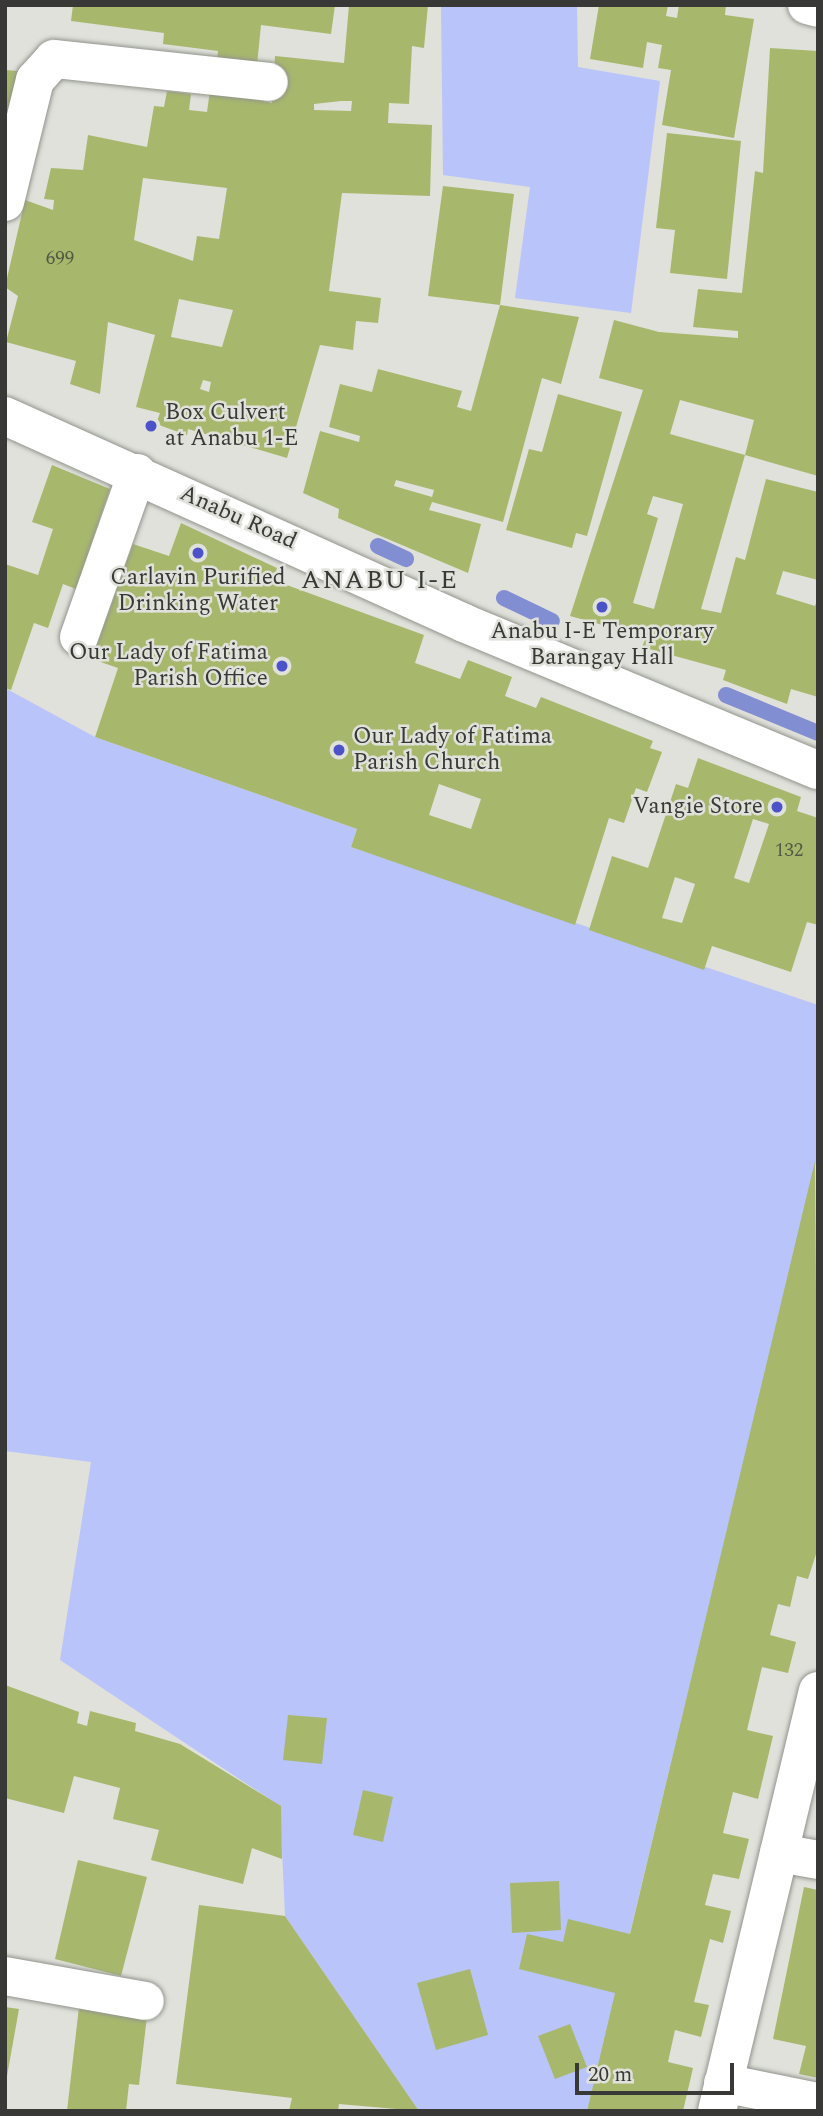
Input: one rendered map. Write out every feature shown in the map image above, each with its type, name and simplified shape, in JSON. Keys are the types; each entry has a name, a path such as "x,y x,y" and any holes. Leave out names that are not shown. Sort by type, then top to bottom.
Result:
{"street":[{"path":"807,5 818,8"},
{"path":"5,202 35,80 54,59 270,82"},
{"name":"Anabu Road","path":"5,416 464,622 818,769"},
{"path":"79,637 137,473"},
{"path":"818,1691 720,2097 818,2102"},
{"path":"779,1853 818,1860"},
{"path":"5,1976 145,2001"}],"shaded area":[{"path":"441,5 577,5 578,67 660,81 631,313 515,298 530,187 443,175"},
{"path":"5,688 95,737 357,829 351,847 818,1005 818,1154 587,2111 419,2111 285,1916 280,1806 60,1660 91,1462 5,1451"}],"building":[{"path":"73,5 335,5 331,34 261,25 257,65 217,60 218,51 163,44 164,33 71,21"},
{"path":"349,5 428,5 424,48 412,46 409,104 389,103 388,123 432,125 430,196 342,193 329,291 381,298 378,323 356,321 353,350 320,345 287,458 188,429 187,435 156,424 160,413 136,407 155,335 108,322 100,394 70,384 76,361 6,342 18,296 5,287 25,200 53,210 54,200 44,199 51,168 83,170 88,135 147,147 154,106 164,107 167,91 191,94 189,110 207,112 210,90 272,103 275,56 344,63","holes":["341,101 352,101 351,111 314,110 314,104","143,178 227,188 219,239 197,236 193,261 134,240","179,299 233,310 222,347 171,337","203,380 211,382 209,392 200,389"]},
{"path":"599,5 668,5 666,16 677,18 679,5 726,5 725,15 754,19 734,138 662,125 671,70 658,68 662,45 647,42 643,68 590,59"},
{"path":"770,48 818,51 818,476 745,455 701,609 721,613 736,557 745,560 766,479 818,492 818,580 783,571 776,594 815,606 818,598 818,697 791,689 787,704 723,680 726,670 642,647 646,637 570,616 643,390 599,378 614,320 659,332 738,338 738,331 693,327 698,289 742,293 755,171 763,173","holes":["680,400 754,420 745,455 670,434","653,496 683,504 654,609 633,603 658,518 647,514"]},
{"path":"5,70 18,71 8,141 5,140"},
{"path":"667,133 741,141 727,279 670,273 675,230 656,228"},
{"path":"443,186 514,194 500,305 428,296"},
{"path":"500,305 579,317 561,384 542,378 503,522 432,502 429,510 481,524 468,573 338,518 339,509 303,493 320,431 359,442 360,436 329,427 340,384 372,392 378,369 462,391 457,407 471,411","holes":["396,480 434,490 432,497 394,486"]},
{"path":"558,394 622,412 587,536 576,533 572,548 506,530 529,449 542,452"},
{"path":"52,465 110,489 76,589 63,584 48,628 34,623 11,690 5,688 5,564 38,575 53,529 32,522"},
{"path":"181,523 277,568 273,580 424,635 415,663 460,679 468,660 512,677 505,696 536,708 541,697 653,741 650,748 662,752 647,792 636,788 624,823 609,818 575,925 351,847 357,829 95,737 118,668 92,659 133,544 169,556","holes":["439,784 481,799 471,829 429,815"]},
{"path":"698,758 801,797 797,811 818,818 818,925 807,922 791,972 712,946 704,970 589,930 612,856 648,868 676,784 688,788","holes":["753,819 769,824 749,883 734,878","675,877 695,884 682,923 662,918"]},
{"path":"815,1161 818,1548 808,1579 797,1576 790,1607 778,1604 770,1635 796,1642 788,1673 762,1667 747,1730 773,1736 758,1799 733,1792 723,1833 749,1839 739,1879 713,1874 705,1905 731,1911 723,1943 710,1939 694,2002 709,2005 701,2037 675,2030 668,2062 693,2068 683,2111 587,2111 615,1993 519,1969 527,1934 563,1942 568,1919 630,1934"},
{"path":"5,1685 79,1712 77,1723 87,1726 90,1711 136,1723 135,1731 180,1744 281,1806 282,1859 252,1848 243,1884 151,1860 159,1830 113,1819 120,1788 74,1776 64,1813 5,1798"},
{"path":"288,1715 327,1718 322,1764 283,1760"},
{"path":"363,1790 393,1797 383,1842 353,1835"},
{"path":"78,1860 147,1877 121,1976 55,1959"},
{"path":"559,1881 561,1930 512,1933 510,1883"},
{"path":"804,1887 818,1890 818,2078 799,2074 806,2046 773,2039"},
{"path":"199,1905 285,1916 419,2111 339,2104 338,2111 289,2111 292,2098 176,2084"},
{"path":"470,1969 488,2035 436,2050 417,1983"},
{"path":"5,2007 19,2009 7,2076 5,2076"},
{"path":"79,2007 147,2016 139,2085 129,2084 126,2111 67,2111"},
{"path":"570,2024 587,2067 555,2079 538,2036"}],"waterway":[{"path":"378,546 406,559"},
{"path":"504,598 552,621"},
{"path":"726,695 818,733"}],"place":[{"name":"Box Culvert at Anabu 1-E","path":"151,426"},
{"name":"Carlavin Purified Drinking Water","path":"198,553"},
{"name":"Anabu I-E Temporary Barangay Hall","path":"602,607"},
{"name":"Our Lady of Fatima Parish Office","path":"282,666"},
{"name":"Our Lady of Fatima Parish Church","path":"339,750"},
{"name":"Vangie Store","path":"777,807"}],"district":[{"name":"ANABU I-E","path":"380,581"}]}
